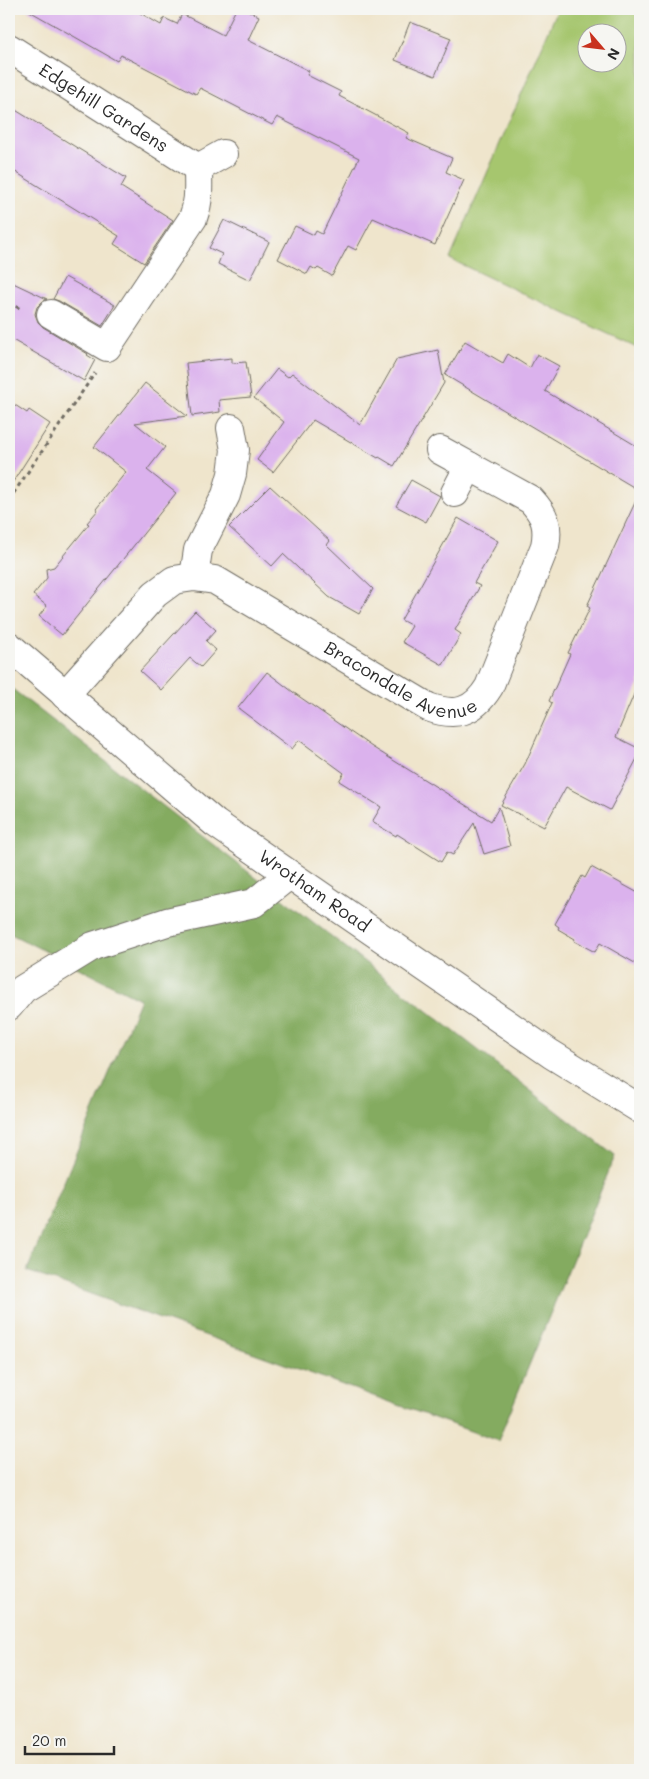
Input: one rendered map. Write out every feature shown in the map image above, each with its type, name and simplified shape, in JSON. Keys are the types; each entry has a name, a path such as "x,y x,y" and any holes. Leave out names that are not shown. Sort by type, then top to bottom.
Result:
{"street":[{"name":"Edgehill Gardens","path":"9,48 199,182"},
{"path":"51,314 106,347 193,218 198,206 199,182 223,154"},
{"path":"194,577 198,550 226,495 232,474 235,450 231,428"},
{"name":"Bracondale Avenue","path":"65,695 155,594 174,580 194,577 215,580 428,707 440,712 454,713 470,708 481,700 489,687 545,546 548,532 540,510 531,500 440,450"},
{"path":"455,492 469,466"},
{"name":"Wrotham Road","path":"9,646 215,824 551,1054 640,1109"},
{"path":"9,1006 23,989 93,946 167,922 254,903 289,875"}],"path":[{"path":"9,500 101,363 106,347"}],"green space":[{"path":"558,9 640,9 640,349 450,259"},
{"path":"11,688 615,1156 498,1441 27,1271 140,999 9,933 9,690"}],"building":[{"path":"26,9 133,9 161,25 164,18 177,24 182,14 223,35 236,9 244,9 259,16 248,40 309,71 307,75 341,92 339,96 409,133 406,138 452,158 446,172 464,180 435,245 373,218 356,250 348,246 332,276 318,268 316,270 311,267 307,274 278,259 295,226 314,235 316,231 322,234 359,158 277,117 272,125 200,88 196,94 121,55 117,61"},
{"path":"410,22 451,38 435,76 395,60"},
{"path":"9,106 126,178 121,187 173,220 144,263 114,244 119,236 9,168"},
{"path":"224,220 269,242 250,280 218,264 222,254 209,248"},
{"path":"65,277 115,305 102,326 53,299"},
{"path":"9,281 47,299 37,307 35,314 38,322 95,360 84,381 9,338"},
{"path":"465,341 503,363 508,354 530,368 537,354 559,366 545,391 640,448 640,491 445,375"},
{"path":"438,350 444,383 394,466 313,420 273,472 257,460 284,422 254,398 277,369 288,377 292,373 360,425 397,359"},
{"path":"232,358 232,363 246,362 251,397 219,400 220,412 192,416 186,363"},
{"path":"145,383 187,416 135,423 165,447 147,470 176,493 62,635 39,616 47,606 33,595 47,578 46,569 54,567 89,524 87,523 98,510 96,509 126,472 94,447"},
{"path":"9,401 27,413 29,410 50,424 9,488"},
{"path":"411,480 440,496 426,522 396,506"},
{"path":"270,486 330,541 327,545 373,589 359,614 329,597 283,554 272,566 229,527"},
{"path":"640,492 640,680 616,737 640,749 640,753 610,810 566,787 544,827 501,805 525,764 552,703 549,701 570,654 568,653 590,608 587,606"},
{"path":"458,518 498,541 474,583 480,586 455,630 461,634 443,665 402,642 412,626 401,620"},
{"path":"195,611 216,630 206,641 216,650 201,667 190,658 161,690 140,671"},
{"path":"267,672 372,747 491,821 499,807 510,846 484,854 474,823 453,855 447,852 441,862 397,834 396,836 372,822 381,807 339,781 344,773 299,740 292,749 238,708"},
{"path":"591,867 640,894 640,966 600,943 595,952 574,941 575,939 558,929 559,927 555,924 582,876 585,878"}]}
